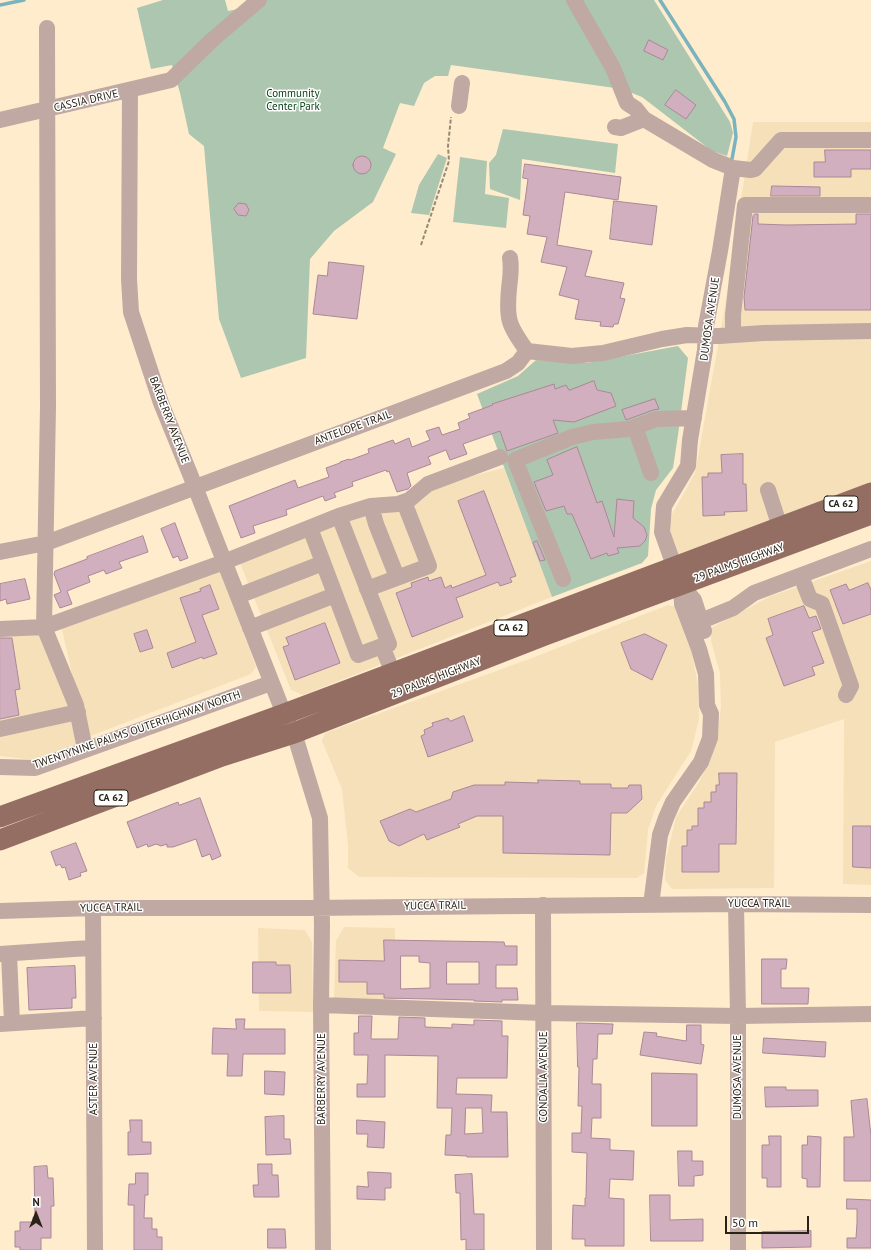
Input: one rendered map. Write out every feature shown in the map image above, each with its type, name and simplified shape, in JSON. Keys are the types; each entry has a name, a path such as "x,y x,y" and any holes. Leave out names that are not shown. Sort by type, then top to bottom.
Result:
{"main road":[{"name":"29 PALMS HIGHWAY","path":"0,840 222,756 294,733 545,635 678,576 780,527 871,493"},
{"name":"29 PALMS HIGHWAY","path":"0,817 393,673 678,576 871,514"}],"street":[{"name":"CASSIA DRIVE","path":"0,120 171,80 212,40 259,0"},
{"path":"574,0 613,68 627,103 636,109 644,119 713,160 733,168 752,170 781,140 871,140"},
{"path":"47,28 48,407 44,627 76,705 85,749"},
{"path":"455,110 462,83"},
{"name":"BARBERRY AVENUE","path":"130,90 129,279 132,312 161,402 271,682 284,714 294,733 320,818 322,907 321,1005 323,1250"},
{"path":"615,127 621,128 644,119"},
{"name":"DUMOSA AVENUE","path":"651,905 660,835 666,818 673,802 701,762 710,738 711,714 707,705 706,674 699,649 682,604 678,576 662,532 664,506 688,466 694,418 706,350 706,326 733,168"},
{"path":"733,335 745,205 871,205"},
{"path":"510,258 512,267 508,311 510,324 516,336 527,350 572,356 603,353 662,339 687,336 871,331"},
{"name":"ANTELOPE TRAIL","path":"0,552 46,543 194,486 506,371 518,363 527,350"},
{"path":"563,579 515,460 572,437 593,432 629,429 656,420 694,418"},
{"path":"635,427 651,473"},
{"path":"0,629 44,627 224,562 339,516 371,506 398,504 404,502 413,497 428,484 500,457"},
{"path":"768,490 780,527"},
{"path":"367,589 429,566 404,502"},
{"path":"371,506 376,524 398,577"},
{"path":"310,528 358,655 389,644 339,516"},
{"path":"701,621 733,608 754,593 871,549"},
{"path":"238,596 323,563"},
{"name":"DUMOSA AVENUE","path":"678,576 694,600 709,647 717,689 717,707 711,714"},
{"path":"801,576 810,599 822,604 851,686 846,695"},
{"path":"250,628 335,595"},
{"path":"382,646 393,673"},
{"name":"TWENTYNINE PALMS OUTERHIGHWAY NORTH","path":"0,767 35,768 271,682"},
{"path":"0,729 78,712"},
{"name":"DUMOSA AVENUE","path":"736,904 738,1016 738,1250"},
{"name":"YUCCA TRAIL","path":"0,911 93,908 736,904 871,905"},
{"name":"CONDALIA AVENUE","path":"543,905 544,1250"},
{"name":"ASTER AVENUE","path":"93,908 95,1250"},
{"path":"93,948 73,948 4,954 6,1023 94,1018"},
{"path":"321,1005 544,1013 738,1016 871,1014"}],"path":[{"path":"420,245 449,161 448,146 455,110"}],"shaded area":[{"path":"753,122 871,122 871,489 680,562 669,536 670,518 695,473 723,318"},
{"path":"504,468 552,597 303,695 291,690 238,558 363,513 402,510 422,500 437,485"},
{"path":"871,561 871,885 843,884 844,719 775,742 774,888 672,889 665,880 666,859 676,817 699,782 711,759 718,731 721,707 720,673 711,641 711,628 771,596"},
{"path":"220,571 256,667 251,674 88,737 62,629"},
{"path":"668,605 678,607 687,628 698,685 699,719 691,751 656,806 648,830 644,873 637,878 359,877 348,868 348,845 342,789 322,741 325,733 532,658"},
{"path":"0,630 49,631 80,743 34,760 0,756"},
{"path":"344,927 395,928 395,1003 334,998 336,941"},
{"path":"258,928 305,930 312,942 313,1012 259,1011"}],"green space":[{"name":"Community Center Park","path":"163,0 225,0 228,11 259,5 258,0 654,0 730,122 733,133 727,156 712,151 642,97 622,89 451,65 448,76 435,76 424,83 414,106 400,103 383,148 396,154 373,202 334,231 310,259 306,358 241,378 219,319 204,146 189,134 172,65 151,69 137,8"},
{"path":"503,129 618,144 615,173 522,159 520,200 490,189 489,163 496,155"},
{"path":"438,154 447,158 429,215 411,213 419,185"},
{"path":"460,157 487,161 485,194 509,198 506,228 453,222"},
{"path":"678,346 688,358 678,435 673,468 656,490 651,509 648,556 642,563 552,597 477,394 518,376 536,360 587,363"}],"building":[{"path":"649,40 668,50 663,60 644,51"},
{"path":"676,90 696,105 686,119 665,105"},
{"path":"825,150 871,150 871,169 851,169 851,177 814,177 814,162 825,162"},
{"path":"358,156 366,156 371,161 369,172 366,174 358,174 353,169 353,161"},
{"path":"525,164 621,177 618,200 565,192 557,245 592,251 585,276 624,283 620,298 625,299 618,324 614,324 613,327 600,326 601,322 575,319 579,300 559,295 567,267 541,262 547,237 527,234 530,216 523,215 528,179 523,178"},
{"path":"772,186 820,187 820,196 771,196"},
{"path":"614,201 657,206 652,245 610,239"},
{"path":"239,203 246,204 249,210 246,216 238,215 234,209"},
{"path":"758,214 758,224 786,225 856,224 856,214 871,214 871,310 745,310 744,297 753,216"},
{"path":"329,262 364,266 357,319 313,314 318,275 327,276"},
{"path":"594,381 597,390 611,393 616,406 574,422 553,420 558,433 507,451 500,431 463,444 467,454 450,460 446,450 428,457 431,464 407,473 411,486 408,489 397,492 389,471 387,472 386,470 352,482 353,486 334,493 336,497 325,501 323,496 286,510 287,515 253,526 255,533 241,538 229,506 295,480 298,488 329,477 326,468 369,453 368,449 393,440 395,444 409,438 412,447 430,440 426,431 439,427 442,435 460,429 458,423 470,418 468,414 493,405 492,404 554,384 555,389 566,385 569,390"},
{"path":"655,399 659,409 626,420 622,410"},
{"path":"577,447 597,503 602,501 614,537 617,499 634,501 633,518 644,527 647,535 645,541 640,546 617,548 619,553 608,556 607,553 591,559 572,514 567,514 564,506 546,511 534,482 553,475 547,460"},
{"path":"743,454 743,484 746,484 747,511 724,512 725,515 703,516 702,477 708,477 708,473 722,473 721,455"},
{"path":"484,491 516,576 510,578 512,582 500,586 498,582 456,598 463,617 412,637 396,593 412,587 411,583 428,577 429,581 441,577 445,588 451,585 452,588 486,575 458,501"},
{"path":"175,523 188,558 180,561 178,556 173,558 161,529"},
{"path":"143,536 148,552 119,562 122,568 106,574 104,570 88,576 90,582 67,591 72,604 60,608 54,595 61,592 54,574 55,571"},
{"path":"537,541 545,560 540,561 533,543"},
{"path":"25,579 30,599 7,604 6,599 0,601 0,584"},
{"path":"868,583 871,590 871,614 843,624 830,590 846,584 849,590"},
{"path":"210,585 219,609 202,615 217,654 203,659 202,657 172,668 167,653 196,642 180,598 201,591 200,589"},
{"path":"804,606 809,618 816,616 821,629 812,632 824,663 812,667 815,675 784,686 766,638 773,635 768,619"},
{"path":"325,623 340,663 295,680 283,647 289,645 286,638"},
{"path":"147,630 153,648 140,652 134,634"},
{"path":"645,634 667,645 652,680 631,669 621,643"},
{"path":"0,638 12,638 20,689 15,690 19,715 0,719"},
{"path":"464,716 473,741 428,757 421,736 425,734 424,730 433,726 432,723 448,718 450,721"},
{"path":"719,773 737,773 736,844 719,844 719,872 682,872 682,846 687,846 687,830 692,830 692,826 698,826 698,808 704,808 704,802 711,802 711,792 716,792 716,785 719,785"},
{"path":"538,780 580,781 580,784 611,784 611,788 628,788 629,785 641,785 642,799 627,813 611,813 610,855 503,853 503,816 477,816 458,824 460,827 427,840 424,834 399,846 389,841 380,821 410,809 416,812 451,799 453,792 474,785 505,785 505,782 538,783"},
{"path":"200,798 221,856 212,860 210,854 202,857 196,839 173,847 167,847 167,844 161,846 156,844 148,847 147,844 137,848 127,822 178,802 179,805"},
{"path":"853,826 871,826 871,868 853,867"},
{"path":"76,843 87,871 80,873 81,876 69,880 65,867 62,868 60,864 56,866 51,852"},
{"path":"384,940 504,942 505,946 517,946 517,965 496,965 496,988 517,988 518,1000 502,1000 502,1002 384,998 384,994 367,994 367,982 339,982 339,960 384,961","holes":["401,956 419,956 419,962 430,963 430,988 401,989","447,962 479,962 479,984 447,984"]},
{"path":"762,959 787,959 786,969 781,969 781,988 809,988 808,1004 762,1004"},
{"path":"253,962 276,962 276,965 290,965 291,993 253,993"},
{"path":"75,966 76,998 72,998 72,1008 29,1010 27,968"},
{"path":"359,1016 372,1016 371,1039 398,1039 399,1017 425,1018 425,1027 452,1028 452,1024 474,1025 474,1020 502,1021 502,1036 508,1036 507,1078 457,1078 456,1094 492,1095 491,1112 507,1112 508,1157 467,1157 445,1155 446,1135 451,1135 452,1108 437,1108 438,1056 385,1055 385,1097 357,1097 357,1084 367,1084 368,1055 354,1055 354,1033 358,1033","holes":["466,1108 482,1108 483,1133 465,1134"]},
{"path":"236,1019 245,1019 244,1029 285,1029 285,1054 243,1054 242,1076 227,1076 228,1054 212,1054 213,1028 236,1029"},
{"path":"577,1023 613,1024 612,1034 598,1034 597,1059 593,1059 592,1084 601,1084 601,1118 592,1118 591,1138 610,1139 610,1150 634,1151 633,1180 610,1179 609,1198 624,1199 624,1246 585,1246 585,1239 572,1239 573,1205 585,1206 586,1198 587,1153 572,1152 572,1133 581,1133 582,1106 578,1106 579,1067"},
{"path":"687,1025 701,1025 701,1044 704,1045 701,1064 640,1055 644,1032 657,1033 656,1036 686,1041"},
{"path":"764,1038 826,1042 825,1057 763,1053"},
{"path":"265,1071 285,1072 284,1095 265,1094"},
{"path":"652,1073 697,1074 697,1126 652,1126"},
{"path":"765,1087 786,1087 786,1090 818,1090 818,1106 766,1107"},
{"path":"867,1099 871,1136 871,1181 844,1181 844,1137 854,1137 851,1101"},
{"path":"284,1116 284,1139 290,1139 291,1154 266,1155 265,1117"},
{"path":"130,1120 142,1120 142,1142 151,1142 151,1154 128,1155 128,1132 130,1132"},
{"path":"357,1120 385,1122 384,1148 367,1147 368,1134 357,1134"},
{"path":"769,1136 781,1136 781,1187 767,1187 767,1178 762,1178 762,1145 769,1145"},
{"path":"808,1136 821,1137 820,1187 807,1187 807,1179 802,1178 802,1145 807,1145"},
{"path":"678,1151 692,1151 692,1161 703,1161 703,1175 694,1176 694,1186 679,1186"},
{"path":"258,1164 272,1164 272,1175 278,1175 279,1197 254,1197 253,1185 258,1185"},
{"path":"47,1166 48,1178 53,1178 54,1206 51,1206 51,1238 41,1238 41,1250 20,1250 20,1247 15,1247 15,1231 20,1231 20,1222 33,1222 33,1217 35,1217 34,1167"},
{"path":"368,1172 391,1173 391,1188 385,1188 385,1200 357,1199 357,1186 368,1187"},
{"path":"136,1173 148,1173 148,1195 145,1195 144,1218 152,1218 152,1229 157,1229 157,1237 162,1237 162,1250 134,1250 134,1205 128,1205 129,1184 135,1184"},
{"path":"472,1174 474,1214 484,1214 484,1250 466,1250 466,1239 461,1240 460,1193 456,1193 455,1175"},
{"path":"650,1195 670,1195 670,1220 703,1219 703,1241 651,1241"},
{"path":"847,1199 871,1200 871,1248 847,1248 847,1238 856,1238 857,1209 847,1209"},
{"path":"268,1229 285,1229 286,1248 268,1248"},
{"path":"811,1231 811,1247 762,1248 762,1232"}],"waterway":[{"path":"0,5 24,0"},
{"path":"660,0 725,102 734,119 736,137 732,159"}]}
